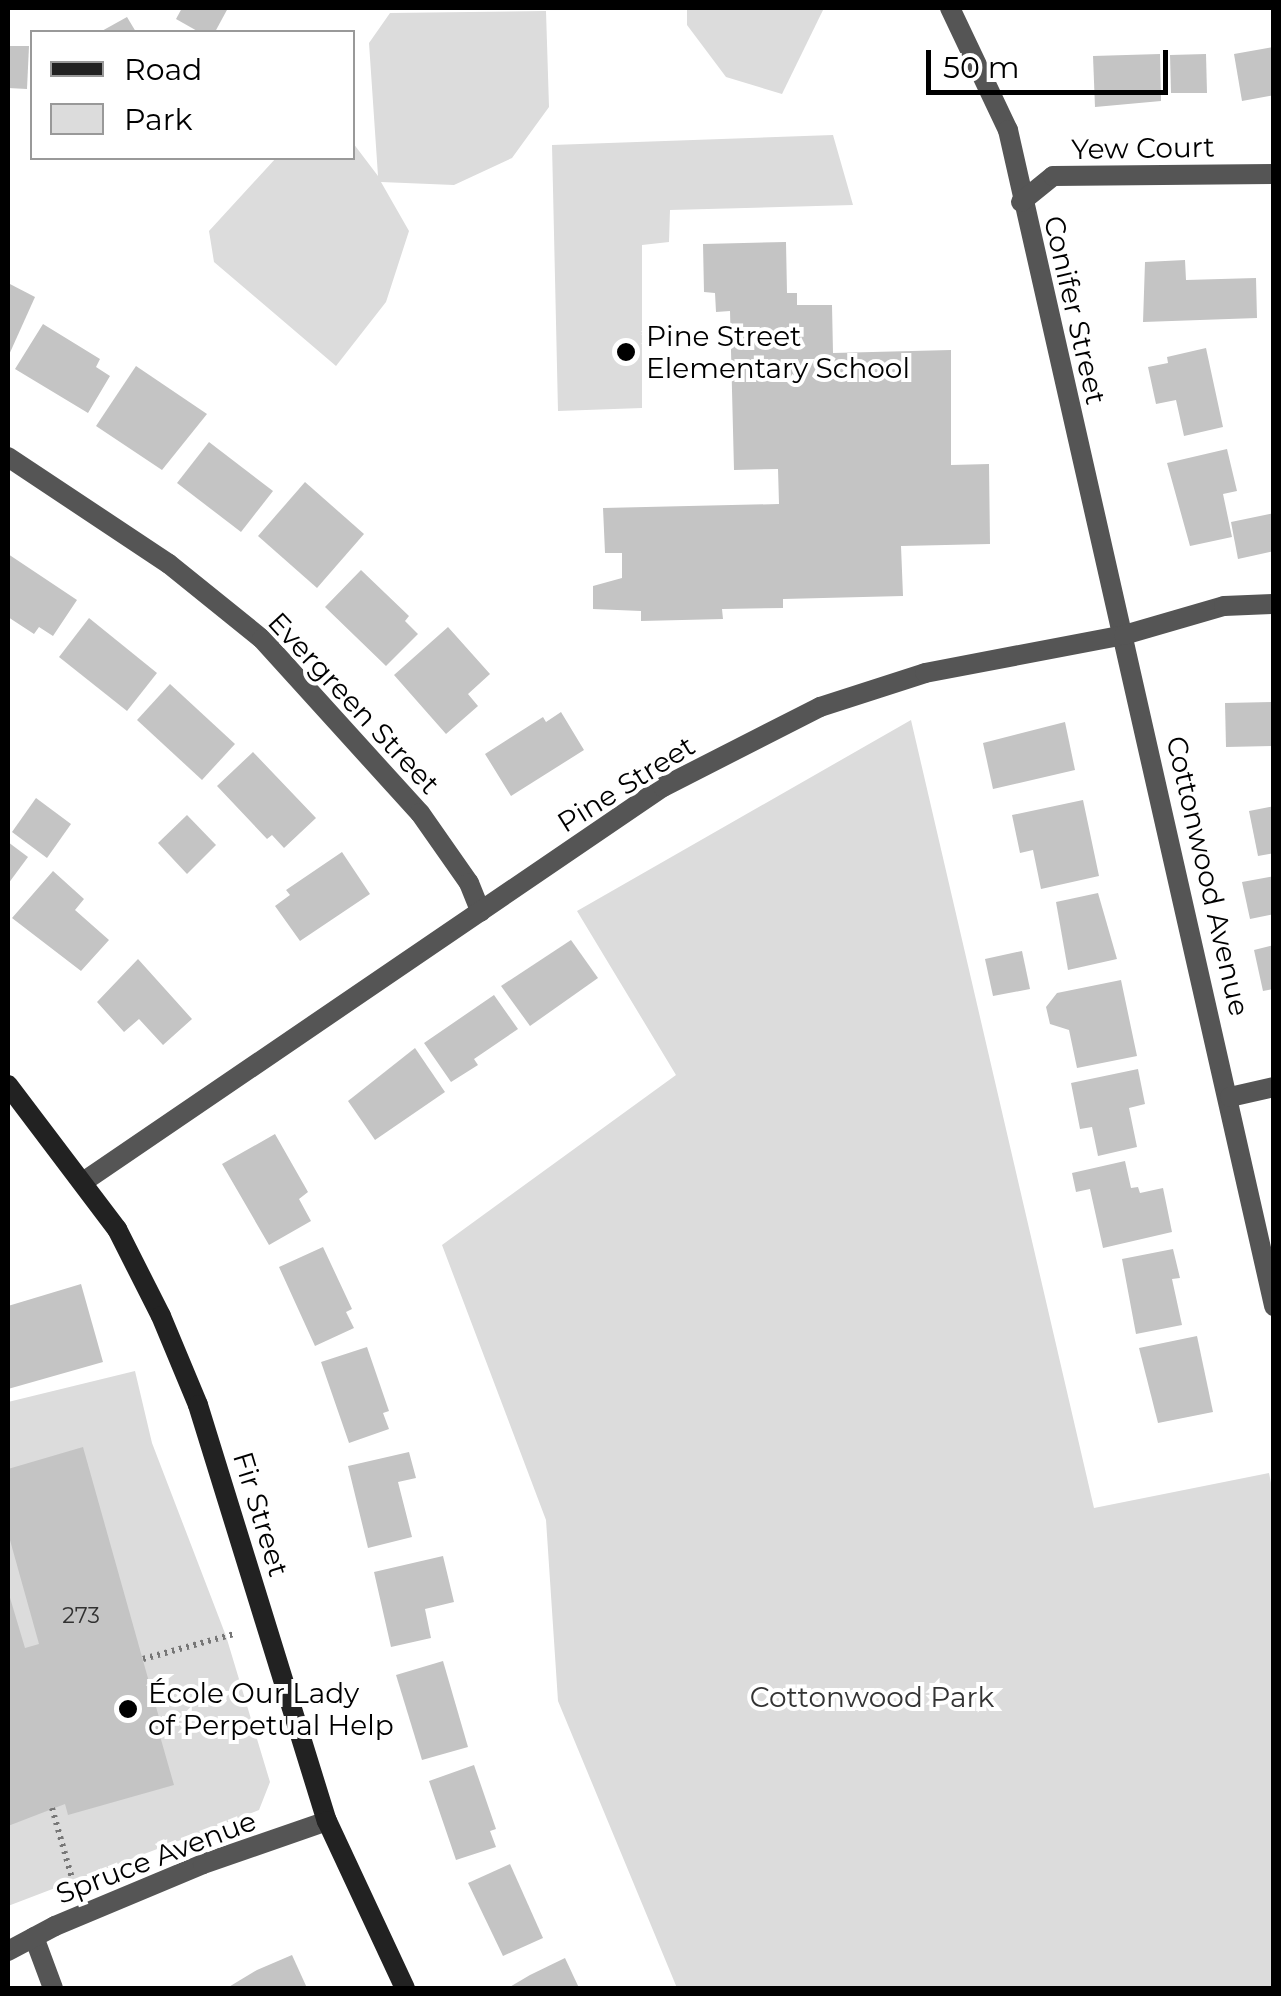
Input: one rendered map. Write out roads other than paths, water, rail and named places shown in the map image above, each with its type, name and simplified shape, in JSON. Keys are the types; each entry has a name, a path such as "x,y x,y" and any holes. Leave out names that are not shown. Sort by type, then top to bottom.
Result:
{"street":[{"name":"Conifer Street","path":"950,8 1008,130 1021,202 1124,635"},
{"name":"Yew Court","path":"1021,202 1053,176 1274,174"},
{"name":"Evergreen Street","path":"8,456 169,564 262,639 420,813 469,883 481,912"},
{"name":"Pine Street","path":"83,1182 663,787 820,707 925,673 1124,635 1224,606 1274,604"},
{"name":"Cottonwood Avenue","path":"1124,635 1274,1306"},
{"name":"Fir Street","path":"8,1086 118,1229 161,1316 198,1405 326,1821 405,1988"},
{"path":"1230,1097 1274,1087"},
{"name":"Spruce Avenue","path":"8,1952 203,1864 326,1821"},
{"path":"34,1937 53,1988"}],"place":[{"name":"Pine Street Elementary School","path":"626,352"},
{"name":"École Our Lady of Perpetual Help","path":"128,1709"}],"park label":[{"name":"Cottonwood Park","path":"872,1697"}]}
